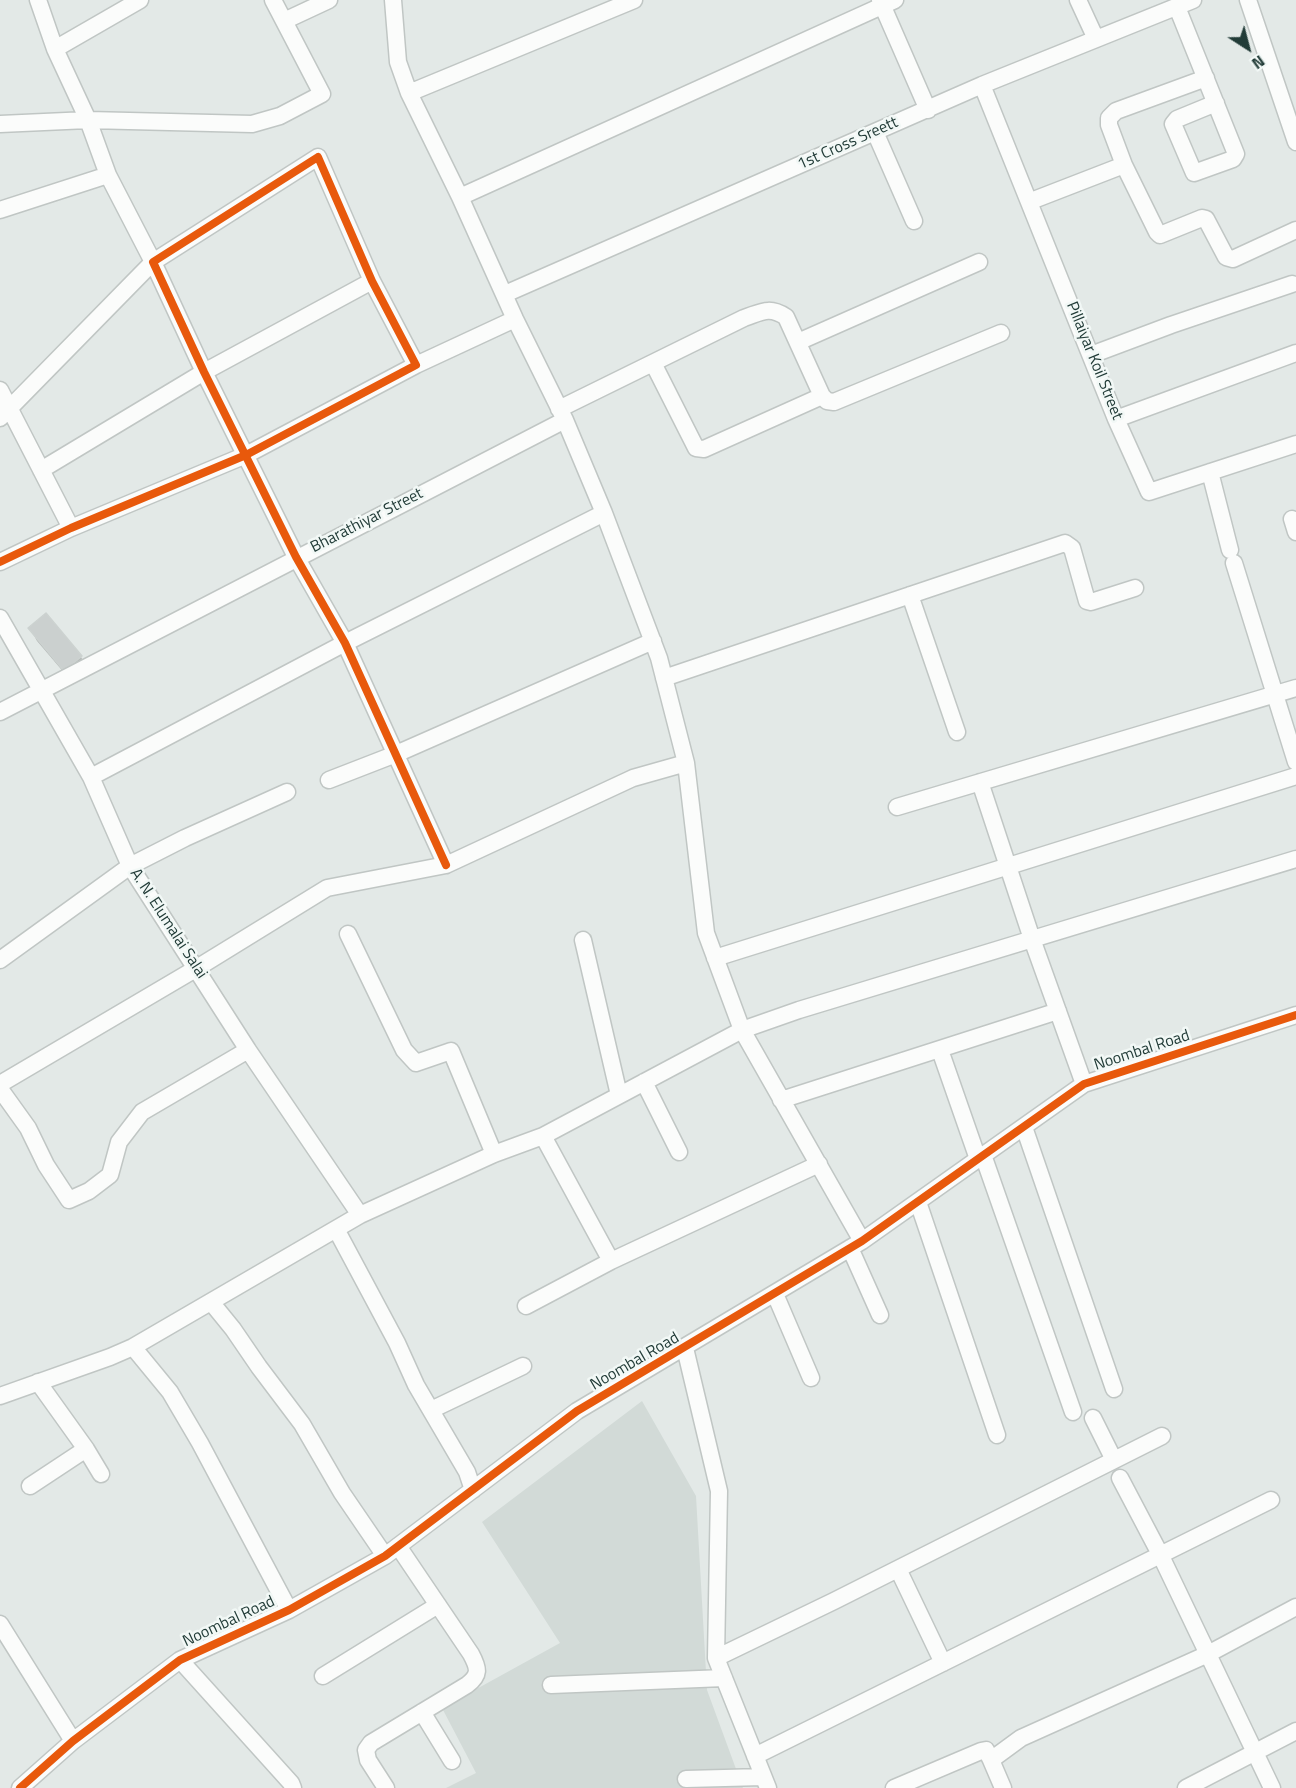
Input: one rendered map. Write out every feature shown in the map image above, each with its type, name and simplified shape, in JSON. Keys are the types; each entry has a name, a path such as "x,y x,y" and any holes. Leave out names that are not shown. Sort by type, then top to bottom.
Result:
{"street":[{"path":"38,0 55,49 88,120 108,175 153,262 204,372 296,557 345,643 446,865"},
{"path":"55,49 140,0"},
{"path":"0,124 88,120 252,124 280,116 322,94 273,0"},
{"path":"284,21 329,0"},
{"path":"393,0 398,62 408,93 460,197 515,319 562,414 604,513 653,641 686,763 706,933 715,958 742,1030 819,1164 856,1244 880,1315"},
{"path":"408,93 634,0"},
{"path":"1078,0 1096,39"},
{"name":"1st Cross Sreett","path":"504,294 982,85 1193,0"},
{"path":"1248,0 1296,142"},
{"path":"460,197 885,2 928,110"},
{"path":"1177,6 1216,103"},
{"path":"1206,78 1116,111 1109,118 1109,125 1124,165 1160,235 1202,218 1206,219 1226,257 1233,259 1296,230"},
{"name":"Pillaiyar Koil Street","path":"982,85 1116,419 1149,492 1296,444"},
{"path":"875,132 914,221"},
{"path":"4,413 153,262 318,157 372,281 416,366"},
{"path":"1030,201 1124,165"},
{"path":"0,210 108,175"},
{"path":"798,342 979,262"},
{"path":"41,470 204,372 372,281"},
{"path":"1091,355 1292,284"},
{"name":"Bharathiyar Street","path":"0,712 296,557 653,363 744,318 769,310 776,310 786,316 822,396"},
{"path":"0,562 71,528 246,455 416,366 515,319"},
{"path":"653,363 696,448 704,449 822,396 834,402 1000,333"},
{"path":"1116,419 1296,353"},
{"path":"0,390 4,413 41,470 71,528"},
{"path":"1210,472 1232,557 1296,762"},
{"path":"91,777 345,643 604,513"},
{"path":"664,678 1065,543 1072,548 1087,601 1091,602 1135,588"},
{"path":"910,595 957,732"},
{"name":"A. N. Elumalai Salai","path":"0,618 91,777 130,866 248,1050 360,1215"},
{"path":"329,780 396,754 653,641"},
{"path":"897,807 1296,688"},
{"path":"248,1050 142,1112 119,1142 110,1175 89,1191 69,1200 46,1165 28,1128 0,1087 327,888 369,878 446,865 633,778 686,763"},
{"path":"715,958 1296,776"},
{"path":"980,782 1032,939 1084,1084"},
{"path":"0,960 130,866 185,838 287,792"},
{"path":"0,1396 133,1347 360,1215 494,1154 543,1136 742,1030 799,1010 1296,859"},
{"path":"348,934 404,1050 416,1063 451,1051 494,1154"},
{"path":"583,940 619,1095"},
{"path":"781,1100 1058,1011"},
{"name":"Noombal Road","path":"20,1788 73,1741 180,1660 289,1610 385,1556 577,1412 856,1244 1084,1084 1296,1015"},
{"path":"940,1050 981,1157 1072,1412"},
{"path":"644,1082 679,1152"},
{"path":"1024,1127 1114,1389"},
{"path":"543,1136 610,1261"},
{"path":"526,1306 610,1261 819,1164"},
{"path":"918,1202 997,1436"},
{"path":"336,1229 397,1343 416,1385 467,1472 473,1491"},
{"path":"775,1294 811,1378"},
{"path":"211,1302 302,1424 342,1493 385,1556"},
{"path":"133,1347 170,1392 200,1443 289,1610"},
{"name":"Noombal Road","path":"685,1348 719,1491 716,1658 765,1783"},
{"path":"431,1410 523,1366"},
{"path":"38,1382 101,1474"},
{"path":"1093,1418 1114,1460"},
{"path":"716,1658 1162,1436"},
{"path":"30,1486 86,1449"},
{"path":"1120,1478 1160,1554 1272,1788"},
{"path":"755,1756 1271,1500"},
{"path":"386,1788 368,1760 366,1750 378,1738 467,1685 475,1679 478,1671 471,1654 398,1546"},
{"path":"898,1569 943,1663"},
{"path":"323,1676 438,1605"},
{"path":"991,1760 1021,1738 1065,1716 1208,1654 1296,1607"},
{"path":"0,1624 73,1741"},
{"path":"180,1660 291,1783 293,1788"},
{"path":"551,1685 724,1678"},
{"path":"422,1712 452,1761"},
{"path":"1186,1788 1296,1731"},
{"path":"894,1788 986,1750 1004,1788"},
{"path":"686,1779 765,1783"}],"shaded area":[{"path":"642,1401 696,1496 707,1690 743,1788 446,1788 476,1773 442,1708 560,1643 482,1522"}],"building":[{"path":"46,613 82,656 64,671 28,628"}],"cycle path":[{"path":"0,562 71,528 246,455 416,365 372,281 318,157 153,262 204,372 296,557 345,643 446,865"},
{"path":"20,1788 73,1741 180,1660 289,1610 385,1556 577,1411 862,1241 1084,1084 1296,1015"}]}
